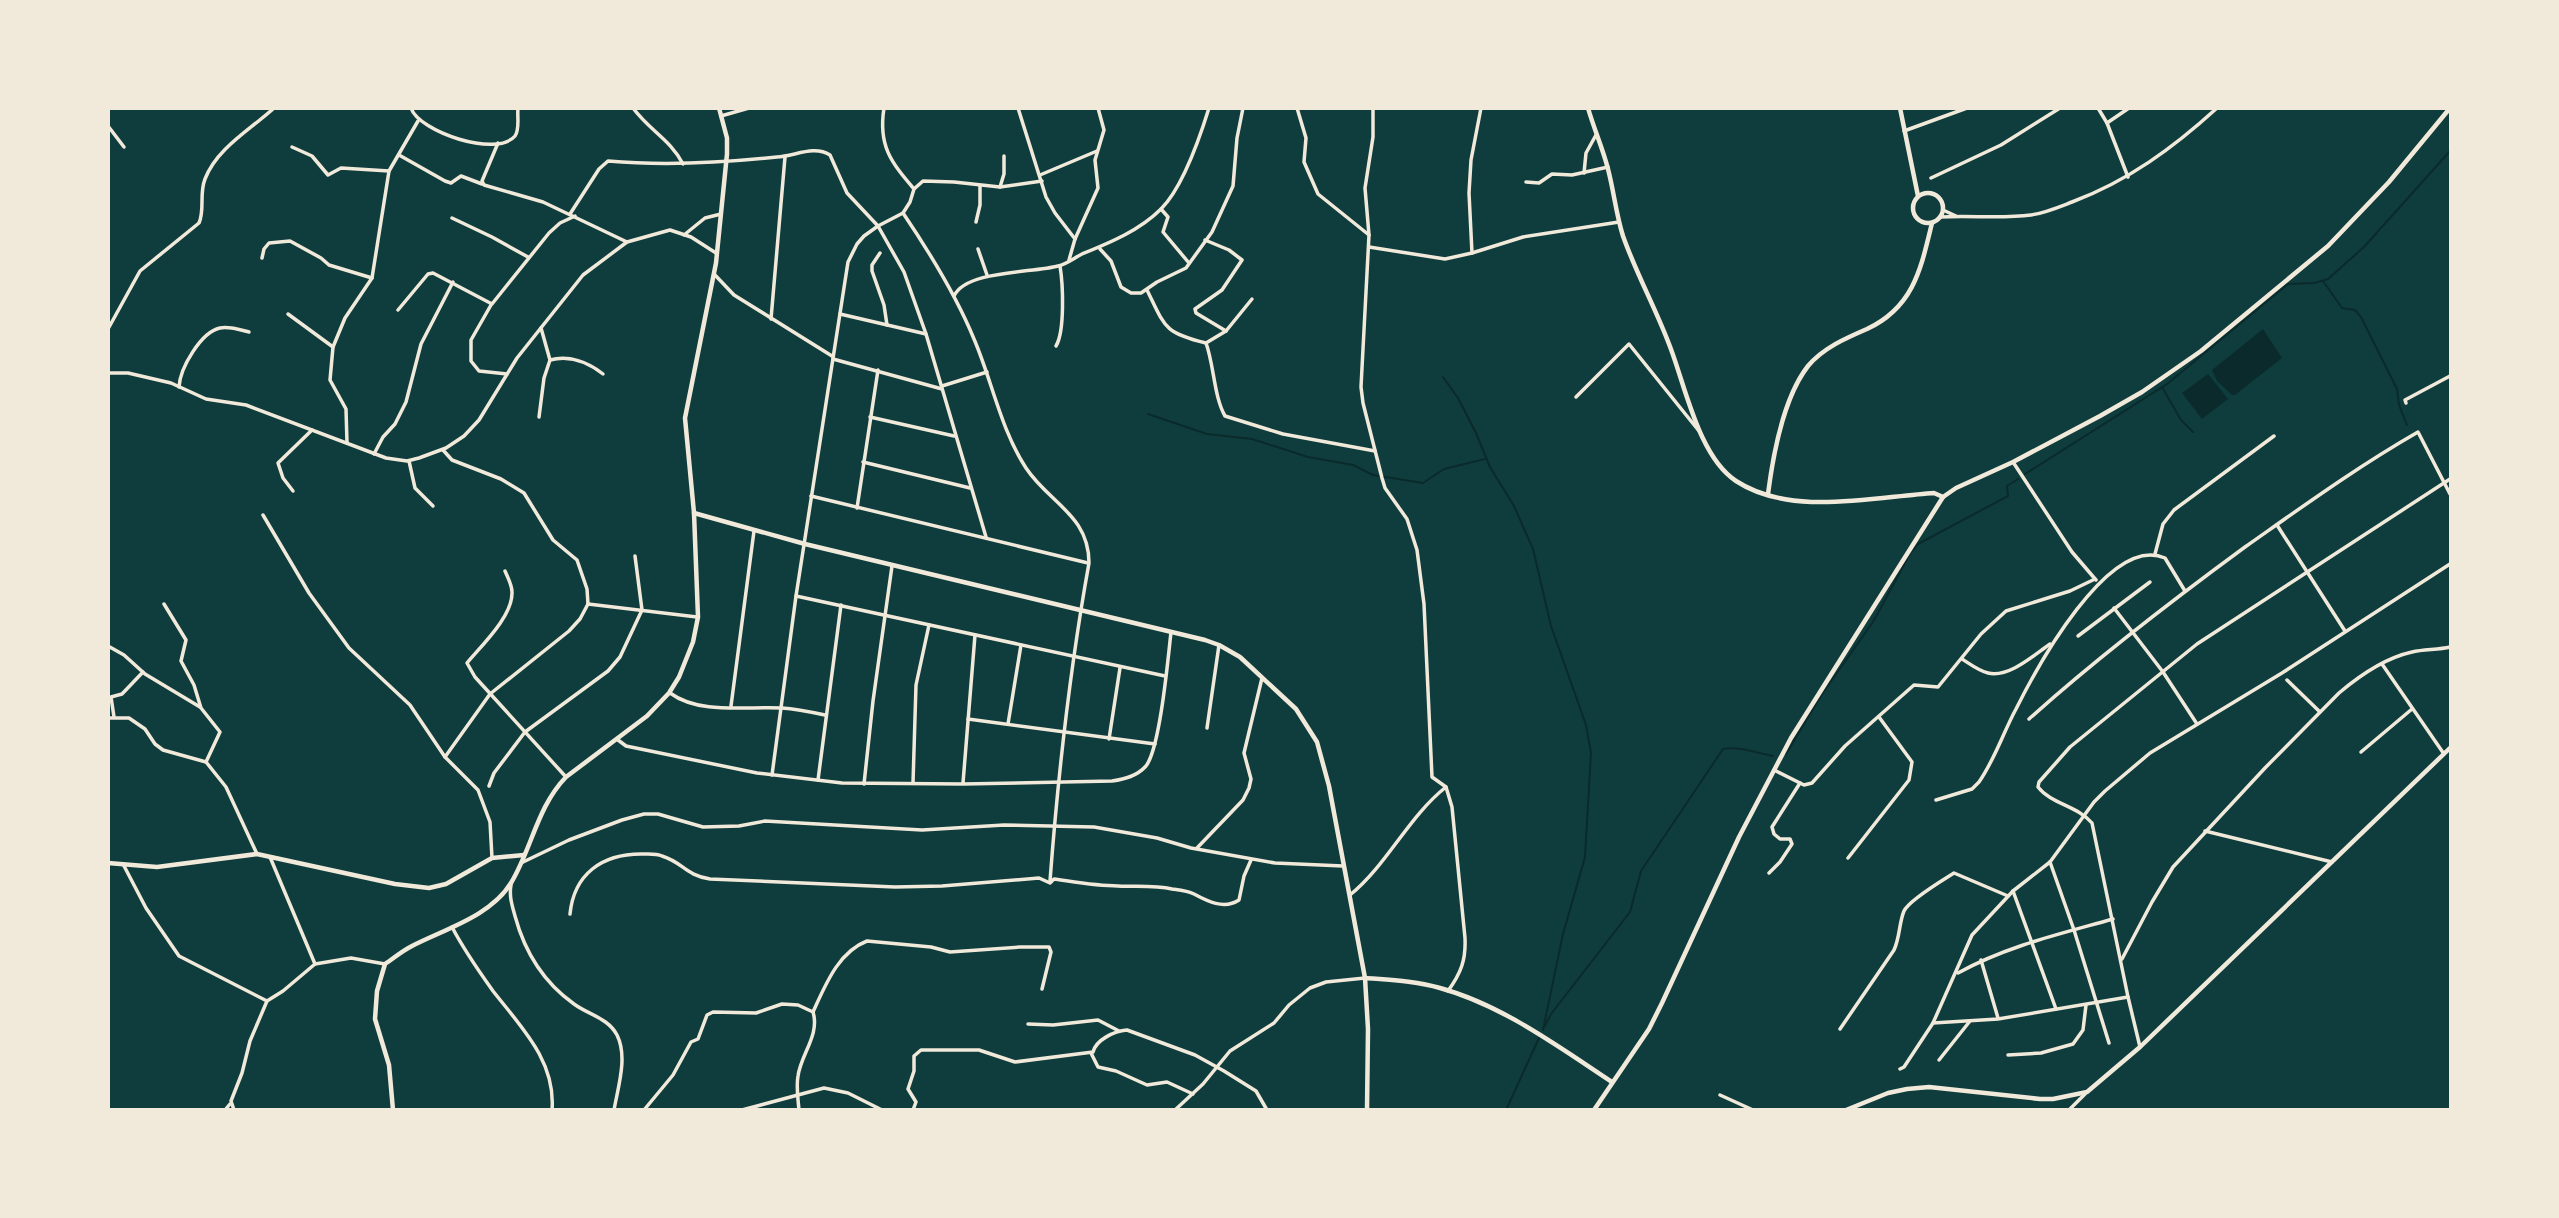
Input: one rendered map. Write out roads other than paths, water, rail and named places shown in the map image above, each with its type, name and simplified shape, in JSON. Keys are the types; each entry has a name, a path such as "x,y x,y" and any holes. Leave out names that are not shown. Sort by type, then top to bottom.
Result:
{"main road":[{"path":"393,1110 389,1065 375,1019 377,991 384,964 486,908 511,883 548,800 566,777 648,716 669,693 687,661 698,617 694,513 685,429 686,407 714,274 722,214 727,138 719,108"},
{"path":"1588,108 1608,167 1619,222 1632,260 1670,345 1702,436 1715,458 1734,480 1768,494 1815,503 1934,493 1943,497"},
{"path":"1899,108 1918,196 1913,210 1929,237"},
{"path":"1594,1110 1648,1029 1662,1003 1739,837 1791,738 1943,497 2142,392 2201,351 2328,246 2382,190 2450,108"},
{"path":"1916,185 1926,193 1937,196 1942,202 1940,217 1932,223 1923,223"},
{"path":"1918,196 1926,193"},
{"path":"1768,494 1776,448 1802,375 1828,349 1873,326 1894,311 1917,277 1924,260 1932,223"},
{"path":"694,513 892,566 1171,632 1219,645 1240,657 1296,709 1317,742 1329,786 1365,978 1368,1029 1367,1110"},
{"path":"1846,1110 1907,1089 1929,1087 2040,1100 2087,1092 2140,1047 2451,748"},
{"path":"108,863 157,867 257,854 394,884 429,888 446,884 492,858 524,855"},
{"path":"1365,978 1422,984 1480,1003 1518,1023 1612,1082"}],"street":[{"path":"108,329 139,271 199,223 202,214 202,189 210,169 234,141 274,108"},
{"path":"411,108 418,121 465,141 498,143 515,136 518,130 517,108"},
{"path":"633,108 648,126 674,147 683,163"},
{"path":"721,116 749,108"},
{"path":"884,108 881,124 890,159 914,189"},
{"path":"1018,108 1055,213 1075,239"},
{"path":"1068,262 1075,239 1098,188 1095,170 1097,151 1104,134 1098,108"},
{"path":"954,296 956,290 987,275 1059,266 1100,249 1147,221 1161,209 1200,138 1208,110 1202,108"},
{"path":"1100,249 1111,261 1121,287 1137,294 1189,264 1217,222 1233,186 1237,138 1243,108"},
{"path":"1297,108 1306,138 1304,162 1318,194 1369,235"},
{"path":"1373,108 1373,137 1365,188 1369,247 1361,387 1385,488 1407,519 1417,550 1425,621 1432,777 1446,788 1452,807 1465,955 1462,970 1448,991"},
{"path":"1472,253 1469,194 1471,160 1480,108"},
{"path":"1904,131 1967,108"},
{"path":"1931,178 2001,145 2060,108"},
{"path":"2098,108 2129,177"},
{"path":"2107,123 2129,108"},
{"path":"1940,217 1984,219 2035,214 2078,200 2129,177 2186,135 2217,108"},
{"path":"347,443 346,409 329,374 333,346 345,317 372,278 389,171 418,121"},
{"path":"108,126 124,147"},
{"path":"1584,173 1586,153 1596,135"},
{"path":"482,184 498,143"},
{"path":"292,147 312,156 328,175 341,168 389,171"},
{"path":"570,214 606,161 726,163 817,151 830,155 847,192 878,226 904,272 926,334 986,537"},
{"path":"1040,175 1097,151"},
{"path":"399,155 445,181 452,183 461,176 543,202 627,242"},
{"path":"1000,187 1004,173 1004,156"},
{"path":"771,319 785,157"},
{"path":"1526,182 1539,183 1552,174 1572,175 1608,167"},
{"path":"772,775 811,496 839,314 852,251 864,236 903,214 914,189 923,181 954,181 1000,187 1042,181"},
{"path":"976,222 980,186"},
{"path":"1161,209 1168,217 1163,232 1189,264"},
{"path":"1943,210 1958,217"},
{"path":"684,235 708,217 722,214"},
{"path":"903,214 954,296 974,338 1018,455 1037,482 1082,528 1087,540 1088,563 1058,782 1050,883"},
{"path":"507,374 479,371 471,361 471,340 484,314 528,257 560,223 575,216"},
{"path":"452,218 528,257"},
{"path":"1369,247 1437,259 1472,253 1523,237 1619,222"},
{"path":"108,373 128,373 179,387 206,399 246,405 374,454 398,461 409,461 443,450 464,436 479,420 507,374 583,275 627,242 670,230 717,254"},
{"path":"1205,240 1229,250 1242,260 1222,290 1195,309 1196,313 1226,331"},
{"path":"262,258 269,243 290,241 329,265 372,278"},
{"path":"978,249 987,275"},
{"path":"880,253 872,265 872,271 884,305 887,326"},
{"path":"1056,346 1061,332 1063,284 1059,266"},
{"path":"398,310 430,273 453,282 492,304"},
{"path":"714,274 734,295 833,357 942,388 986,372"},
{"path":"374,454 407,402 421,344 453,282"},
{"path":"1147,290 1167,328 1206,343 1226,331 1252,299"},
{"path":"288,314 333,346"},
{"path":"839,314 926,334"},
{"path":"179,387 186,360 203,340 222,327 249,332"},
{"path":"539,417 544,378 550,360 541,328"},
{"path":"1206,343 1214,368 1220,407 1225,416 1283,434 1375,451"},
{"path":"1576,397 1629,344 1702,436"},
{"path":"550,360 569,359 585,363 603,374"},
{"path":"857,508 878,370"},
{"path":"2406,402 2405,400 2451,376"},
{"path":"870,417 954,436"},
{"path":"293,491 282,478 278,463 312,430"},
{"path":"2029,719 2132,631 2185,591 2352,471 2418,432 2451,494"},
{"path":"2155,554 2163,524 2174,510 2274,436"},
{"path":"443,450 452,460 501,479 524,493 553,540 577,561 587,589 588,604 569,631 490,694 445,757"},
{"path":"409,461 415,488 433,506"},
{"path":"862,462 970,488"},
{"path":"2012,462 2068,545 2097,581"},
{"path":"2140,1047 2092,823 2084,815 2044,793 2038,787 2039,782 2070,747 2226,624 2451,479"},
{"path":"811,496 1088,563"},
{"path":"263,515 309,593 349,648 410,705 445,757 478,790 490,822 492,858"},
{"path":"2277,525 2345,631"},
{"path":"731,706 754,531"},
{"path":"1774,770 1804,785 1812,783 1845,746 1914,685 1938,687 1982,634 2006,611 2097,581 2121,564 2148,553 2165,558 2185,591"},
{"path":"489,786 494,773 525,732 614,666 642,610 635,556"},
{"path":"1900,1069 1933,1023 1972,935 2013,891 2050,862 2094,802 2131,768 2451,564"},
{"path":"864,783 892,566"},
{"path":"505,571 512,587 509,607 467,663 490,694 566,777"},
{"path":"1936,800 1972,789 1979,782 1987,771 2015,710 2054,642 2097,581"},
{"path":"2078,636 2150,582"},
{"path":"796,596 1165,676"},
{"path":"164,604 184,633 186,639 181,661 194,685 201,708"},
{"path":"588,604 698,617"},
{"path":"818,781 841,605"},
{"path":"2114,608 2163,672 2197,724"},
{"path":"913,783 916,685 929,625"},
{"path":"618,740 626,746 772,775 818,781 963,784 1112,781 1128,778 1148,763 1155,744 1171,632"},
{"path":"963,784 975,635"},
{"path":"1962,659 1985,672 2000,673 2024,662 2054,642"},
{"path":"1008,724 1021,645"},
{"path":"1207,728 1219,645"},
{"path":"108,646 124,655 143,672 201,708 220,732 206,762"},
{"path":"2121,961 2173,867 2320,712 2353,682 2382,664 2412,652 2451,647"},
{"path":"2382,664 2444,754"},
{"path":"1109,739 1120,668"},
{"path":"143,672 121,694 111,696 111,718 129,718 163,750 206,762 226,787 257,854"},
{"path":"1197,848 1230,815 1249,788 1251,779 1244,753 1262,678"},
{"path":"2287,680 2320,712"},
{"path":"669,693 699,704 780,708 825,715"},
{"path":"2361,752 2412,709"},
{"path":"1848,858 1909,780 1912,771 1912,762 1879,718"},
{"path":"968,719 1155,744"},
{"path":"1769,873 1792,844 1790,839 1780,839 1774,834 1772,827 1800,783"},
{"path":"1348,896 1379,866 1404,833 1446,788"},
{"path":"519,864 569,840 622,820 644,814 658,814 703,827 739,826 765,821 922,830 994,826 1094,827 1251,859 1297,865 1343,866"},
{"path":"2205,831 2333,862"},
{"path":"570,914 576,889 589,870 606,860 631,854 664,856 693,876 710,879 895,887 1039,878 1050,883"},
{"path":"270,857 315,964"},
{"path":"1050,883 1054,879 1077,884 1168,888 1194,894 1212,903 1235,903 1239,900 1251,859"},
{"path":"2050,862 2109,1043"},
{"path":"122,863 146,908 179,956 267,1001"},
{"path":"1840,1029 1894,950 1899,940 1903,912 1910,904 1954,873 2008,896"},
{"path":"511,883 510,898 518,927 525,948 537,968 566,998 608,1023 617,1034 622,1061 614,1110"},
{"path":"2013,891 2056,1009"},
{"path":"1956,974 1981,960 2030,942 2113,919"},
{"path":"452,927 470,958 533,1041 549,1073 553,1095 552,1110"},
{"path":"799,1110 798,1076 815,1027 813,1012 845,955 857,945 867,941 954,952 1049,947 1051,952 1042,989"},
{"path":"225,1110 244,1068 250,1041 267,1001 315,964 351,958 384,964"},
{"path":"1981,960 1998,1019"},
{"path":"1175,1110 1193,1094 1230,1051 1274,1023 1289,1005 1310,988 1326,982 1365,978"},
{"path":"1933,1023 1998,1019 2128,997"},
{"path":"644,1110 673,1075 691,1042 698,1039 707,1014 756,1013 782,1004 798,1005 813,1012"},
{"path":"2008,1055 2041,1053 2073,1045 2083,1030 2085,1005"},
{"path":"1028,1024 1053,1025 1098,1020 1119,1031"},
{"path":"1939,1060 1970,1021"},
{"path":"1091,1053 1097,1043 1119,1031 1141,1033 1218,1067 1256,1091 1267,1110"},
{"path":"913,1110 916,1102 908,1089 915,1066 914,1056 921,1050 978,1050 1015,1062 1091,1053"},
{"path":"1091,1053 1098,1067 1116,1071 1147,1085 1167,1082 1193,1094"},
{"path":"742,1110 824,1088 848,1093 881,1110"},
{"path":"2069,1110 2087,1092"},
{"path":"1720,1095 1753,1110"},
{"path":"230,1104 234,1110"}],"water":[{"path":"2263,329 2282,358 2232,395 2217,381 2212,370"},
{"path":"2208,374 2228,399 2202,419 2182,393"}],"waterway":[{"path":"2025,474 2167,384 2288,284 2314,283 2328,279 2364,247 2450,151"},
{"path":"2323,281 2342,308 2355,310 2361,317 2397,389 2399,405 2407,425"},
{"path":"1443,377 1458,398 1490,467 1514,506 1533,549 1551,626 1586,725 1591,753 1585,857 1563,934 1543,1030"},
{"path":"2162,387 2181,420 2193,432"},
{"path":"1148,414 1207,434 1252,439 1308,457 1353,465 1373,475 1423,483 1444,469 1485,459"},
{"path":"1786,754 1822,694 1873,622 1911,552 1918,544 2008,496 2007,486 2018,479"},
{"path":"1545,1026 1551,1014 1630,912 1641,871 1723,749 1742,749 1773,756"},
{"path":"1506,1110 1539,1038"}]}
